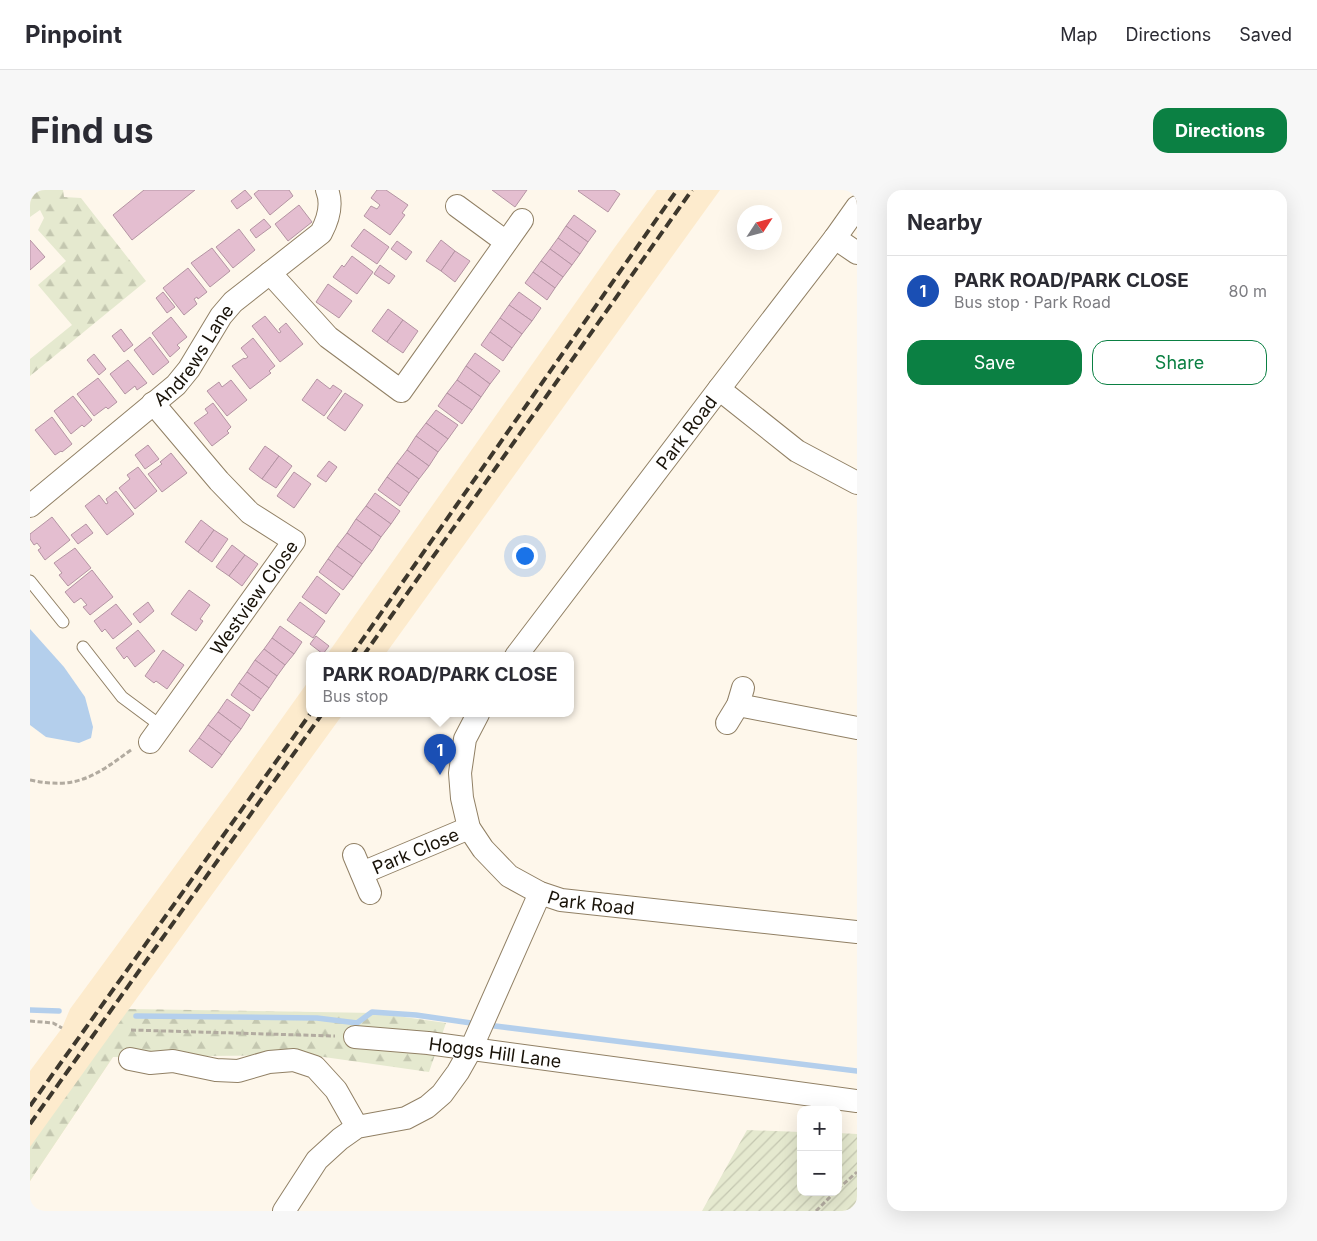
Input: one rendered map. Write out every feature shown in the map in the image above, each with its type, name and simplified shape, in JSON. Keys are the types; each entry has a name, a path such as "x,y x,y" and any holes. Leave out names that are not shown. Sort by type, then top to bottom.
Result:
{"street":[{"name":"Andrews Lane","path":"30,506 176,385 189,369 221,316 233,302 320,233 327,221 330,209 329,195 326,190"},
{"path":"457,206 506,242"},
{"name":"Park Road","path":"519,652 857,207"},
{"path":"270,273 328,337 401,391 522,220"},
{"path":"835,238 857,253"},
{"path":"719,389 797,451 857,483"},
{"name":"Westview Close","path":"154,403 219,481 250,513 294,541 156,734"},
{"path":"736,706 857,728"},
{"name":"Park Road","path":"476,717 465,739 460,773 462,798 469,828 483,849 510,876 540,893 561,900 857,932"},
{"name":"Park Close","path":"362,873 469,828"},
{"path":"284,1211 317,1160 340,1139 357,1127 406,1118 427,1107 442,1094 458,1072 471,1049 540,893"},
{"name":"Hoggs Hill Lane","path":"356,1037 428,1042 857,1101"},
{"path":"130,1059 150,1063 173,1061 216,1070 238,1071 269,1062 294,1060 315,1068 331,1084 357,1127"}],"lane":[{"path":"30,581 63,622"},
{"path":"83,647 122,697 156,734"}],"path":[{"path":"30,780 65,784 85,779 105,769 156,734"},
{"path":"30,1022 53,1023 62,1028"},
{"path":"131,1030 356,1037"},
{"path":"842,1186 857,1172"},
{"path":"816,1211 831,1196"}],"shaded area":[{"path":"657,190 720,190 387,652 329,652"},
{"path":"306,685 306,717 341,717 129,1009 113,1057 30,1181 30,1071 62,1028 70,1009"}],"green space":[{"path":"30,190 63,190 64,197 81,198 146,281 30,376 30,359 72,325 38,285 66,261 38,230 44,218 40,210 30,217"},
{"path":"129,1009 376,1013 446,1023 429,1072 310,1055 113,1057 30,1181 30,1147"},
{"path":"747,1130 797,1132 797,1196 842,1196 842,1133 857,1134 857,1211 702,1211"}],"water":[{"path":"30,629 64,667 85,697 93,727 91,738 79,743 46,737 30,725"}],"building":[{"path":"144,190 195,190 132,240 113,215"},
{"path":"245,190 252,198 237,209 231,201"},
{"path":"259,190 289,190 293,196 270,215 254,194"},
{"path":"377,190 386,190 408,205 402,213 405,215 390,235 364,216 371,206 377,209 380,205 371,198"},
{"path":"492,190 527,190 515,207"},
{"path":"579,190 614,190 620,194 608,212"},
{"path":"299,205 312,222 288,241 275,224"},
{"path":"574,215 596,231 588,242 566,226"},
{"path":"264,219 271,227 256,238 250,230"},
{"path":"566,226 588,242 580,254 558,238"},
{"path":"239,229 255,250 233,268 216,247"},
{"path":"364,229 389,247 377,264 351,246"},
{"path":"558,238 580,254 572,265 550,249"},
{"path":"30,240 45,257 30,270"},
{"path":"441,240 455,251 441,271 426,261"},
{"path":"397,241 412,252 406,260 391,249"},
{"path":"212,248 230,271 210,287 191,263"},
{"path":"550,249 572,265 563,277 541,261"},
{"path":"455,251 470,261 455,282 441,271"},
{"path":"352,256 373,272 357,294 333,277"},
{"path":"541,261 563,277 555,288 533,272"},
{"path":"380,265 395,276 389,284 374,274"},
{"path":"188,268 207,292 198,299 197,297 194,299 197,304 184,315 163,288"},
{"path":"533,272 555,288 547,300 525,283"},
{"path":"328,284 352,301 339,318 316,302"},
{"path":"163,292 175,307 167,313 156,298"},
{"path":"519,292 541,308 532,321 509,305"},
{"path":"509,305 532,321 522,334 500,318"},
{"path":"388,309 403,320 387,342 372,331"},
{"path":"265,316 279,333 281,332 279,329 286,323 303,344 280,362 252,326"},
{"path":"171,317 187,337 177,345 180,348 170,357 152,333"},
{"path":"500,318 522,334 512,348 490,332"},
{"path":"403,320 418,331 403,353 387,342"},
{"path":"121,329 133,345 124,352 112,336"},
{"path":"490,332 512,348 503,361 481,345"},
{"path":"150,337 169,362 153,375 134,350"},
{"path":"253,338 275,366 269,371 271,373 250,389 232,366 248,357 241,348"},
{"path":"475,353 500,371 490,384 466,366"},
{"path":"94,354 106,369 99,375 87,360"},
{"path":"128,360 147,383 137,390 135,386 125,394 110,374"},
{"path":"466,366 490,384 481,397 457,380"},
{"path":"98,378 117,402 94,416 77,394"},
{"path":"317,379 330,389 333,385 342,391 324,416 302,400"},
{"path":"231,380 247,400 227,416 207,391 219,382 222,387"},
{"path":"457,380 481,397 472,410 447,393"},
{"path":"345,393 363,405 345,431 327,418"},
{"path":"447,393 472,410 462,424 438,406"},
{"path":"73,396 92,420 71,434 54,411"},
{"path":"213,403 231,427 227,431 229,433 212,446 194,423 208,413 205,409"},
{"path":"436,410 458,425 448,439 426,423"},
{"path":"52,417 72,444 55,455 35,430"},
{"path":"426,423 448,439 438,452 416,436"},
{"path":"416,436 438,452 429,466 407,450"},
{"path":"148,445 159,459 145,469 135,455"},
{"path":"265,446 279,456 262,479 249,469"},
{"path":"407,450 429,466 419,479 397,463"},
{"path":"171,453 187,473 162,492 148,474 162,464 160,462"},
{"path":"279,456 292,466 276,488 262,479"},
{"path":"329,461 337,467 326,482 317,476"},
{"path":"397,463 419,479 409,493 387,477"},
{"path":"138,467 157,491 135,509 119,488 130,479 127,475"},
{"path":"294,472 311,484 294,508 277,496"},
{"path":"387,477 409,493 400,506 378,490"},
{"path":"116,491 134,514 107,535 85,506 99,495 106,504 108,503 106,499"},
{"path":"375,493 400,511 391,524 366,506"},
{"path":"366,506 391,524 381,537 356,519"},
{"path":"52,517 70,540 45,560 38,550 41,548 37,543 34,545 30,539 30,534"},
{"path":"356,519 381,537 372,551 347,533"},
{"path":"201,520 214,530 198,552 185,542"},
{"path":"86,524 93,533 78,544 71,535"},
{"path":"214,530 228,539 212,562 198,552"},
{"path":"347,533 372,551 362,564 337,546"},
{"path":"232,545 245,555 229,576 216,567"},
{"path":"337,546 362,564 353,577 328,559"},
{"path":"75,548 91,568 68,586 59,575 62,573 54,563"},
{"path":"245,555 258,564 242,586 229,576"},
{"path":"328,559 353,577 343,590 319,572"},
{"path":"92,570 113,597 90,615 83,607 87,605 81,598 74,603 65,592"},
{"path":"317,576 340,594 326,614 302,597"},
{"path":"189,590 210,605 200,619 203,621 196,631 171,614"},
{"path":"148,602 154,611 140,623 133,614"},
{"path":"300,602 325,621 313,638 287,620"},
{"path":"116,604 132,624 113,639 105,629 102,632 94,621"},
{"path":"280,626 302,642 294,654 272,638"},
{"path":"138,630 155,651 135,667 127,656 124,659 116,648"},
{"path":"316,636 329,646 324,652 320,652 310,644"},
{"path":"272,638 294,654 285,665 264,649"},
{"path":"264,649 285,665 277,676 255,660"},
{"path":"163,650 184,665 167,689 145,676"},
{"path":"255,660 277,676 269,688 247,672"},
{"path":"247,672 269,688 261,699 239,683"},
{"path":"239,683 261,699 253,711 231,695"},
{"path":"227,699 250,715 241,729 218,712"},
{"path":"218,712 241,729 231,742 208,725"},
{"path":"208,725 231,742 222,755 199,738"},
{"path":"199,738 222,755 212,768 189,751"}],"waterway":[{"path":"30,1010 59,1011"},
{"path":"136,1016 317,1018 357,1023 372,1012 416,1015 478,1024"},
{"path":"487,1025 857,1071"}],"railway":[{"path":"354,652 677,190"},
{"path":"366,652 692,190"},
{"path":"30,1106 308,717"},
{"path":"30,1124 320,717"}],"place":[{"name":"PARK ROAD/PARK CLOSE","path":"440,775"}]}
